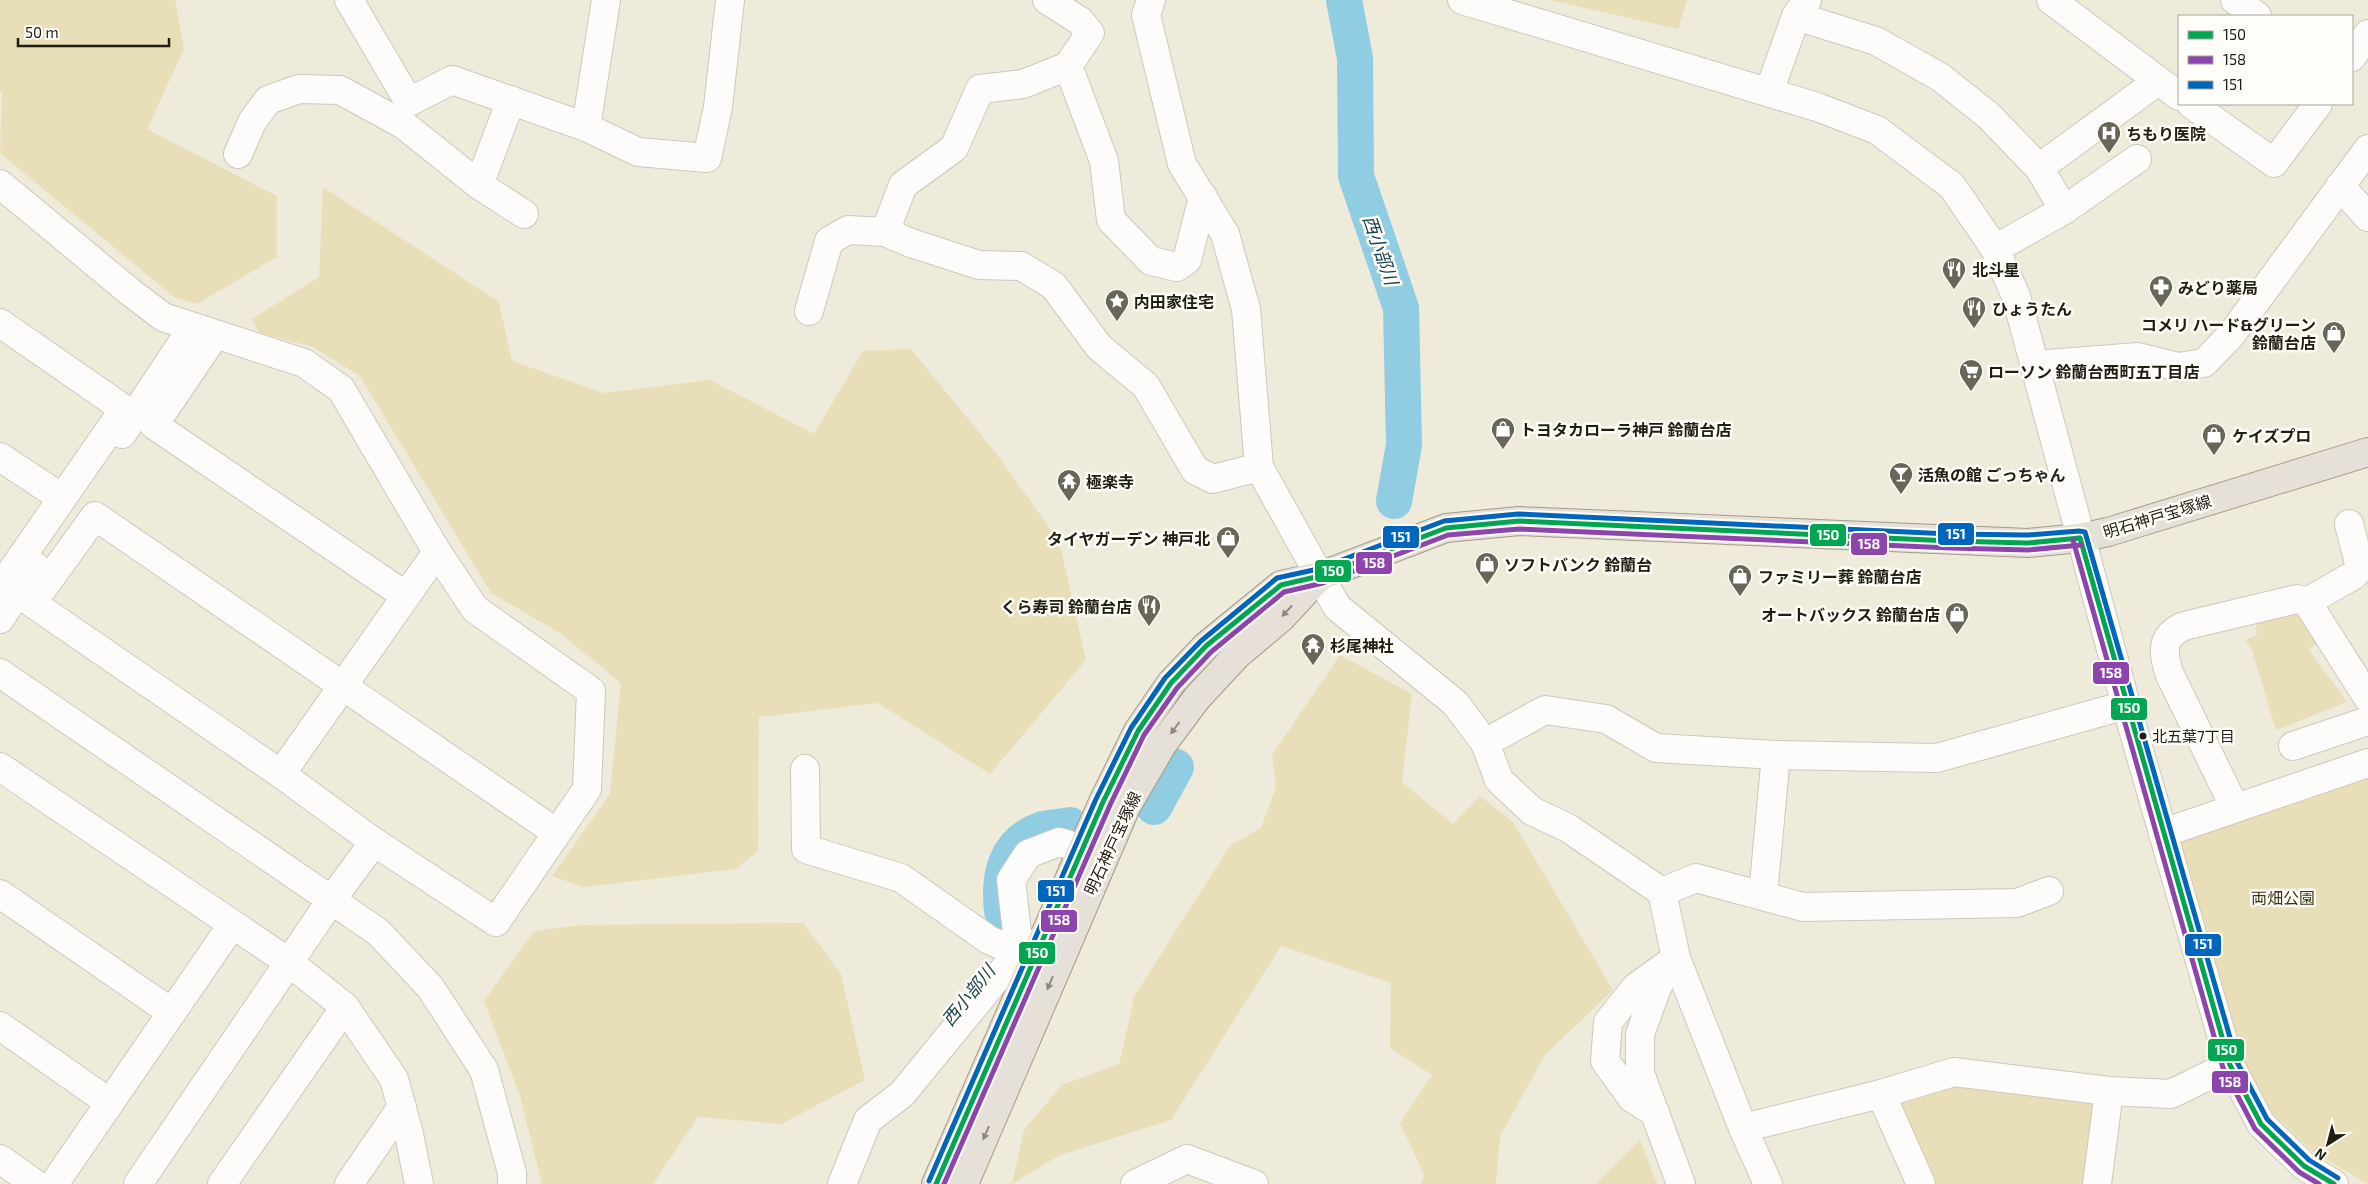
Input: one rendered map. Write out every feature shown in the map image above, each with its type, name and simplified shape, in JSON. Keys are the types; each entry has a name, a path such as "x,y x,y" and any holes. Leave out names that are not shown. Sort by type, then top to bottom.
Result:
{"main road":[{"name":"明石神戸宝塚線","path":"936,1184 1083,849 1138,731 1171,683 1206,646 1281,585 1320,576 1446,528 1519,521 1950,541 2028,543 2080,538 2117,529 2368,452"},
{"name":"明石神戸宝塚線","path":"964,1184 1126,807 1162,745 1197,698 1237,655 1280,618 1320,576"}],"street":[{"path":"350,0 409,102 452,80 586,127 638,152 707,158 718,107 730,0"},
{"path":"586,127 606,0"},
{"path":"885,232 903,185 954,148 980,89 1023,84 1068,66 1090,33 1080,21 1047,0"},
{"path":"1152,0 1146,15 1182,164 1225,234 1246,309 1259,467 1337,607 1455,703 1485,743 1499,780 1532,812 1568,828 1662,892 1676,958 1743,1128 1768,1184"},
{"path":"1462,0 1817,107 1877,130 1952,186 1995,249 2016,296 2126,705 2230,1066 2261,1124 2304,1166 2334,1184"},
{"path":"2039,168 2169,88 2051,0"},
{"path":"2235,0 2256,15"},
{"path":"1768,92 1802,8 1876,41 1940,77 1990,116 2039,168 2064,210"},
{"path":"2353,56 2368,34"},
{"path":"1068,66 1104,161 1111,220 1150,261 1177,267 1187,260 1202,197"},
{"path":"238,154 252,122 268,100 299,89 340,90 404,125 479,184 524,214"},
{"path":"479,184 511,100"},
{"path":"2192,105 2274,163 2317,105"},
{"path":"2036,365 2138,357 2178,367 2204,363 2231,335 2368,149"},
{"path":"1995,249 2064,210 2137,159"},
{"path":"0,184 163,317 304,363 341,389 437,552 475,609 591,691 587,789 557,833 496,922 374,842 281,774 32,603 95,516 557,833"},
{"path":"2340,186 2368,217"},
{"path":"809,311 829,241 848,230 885,232 911,243 979,265 1021,266 1054,286 1099,347 1146,386 1194,470 1213,479 1259,467"},
{"path":"0,323 124,409 4,581 0,578"},
{"path":"204,331 154,425 406,596"},
{"path":"0,619 204,331"},
{"path":"0,457 62,498"},
{"path":"2307,602 2354,575 2360,567 2349,524"},
{"path":"281,774 437,552"},
{"path":"2235,808 2169,673 2164,655 2166,640 2175,630 2184,626 2298,598 2307,602 2368,698"},
{"path":"0,673 378,932 430,988 484,1070 512,1173 512,1184"},
{"path":"1485,743 1545,710 1606,719 1656,748 1776,755 1936,758 2126,705"},
{"path":"2293,746 2368,721"},
{"path":"1763,894 1776,755"},
{"path":"2163,833 2368,763"},
{"path":"0,767 290,963 345,1007 394,1080 419,1184"},
{"path":"805,769 806,849 901,878 989,940 1035,960"},
{"path":"138,1184 332,899 374,842"},
{"path":"1035,960 1018,933 1011,880 1028,854 1059,842 1083,849"},
{"path":"1662,892 1696,878 1763,894 1803,907 2017,903 2049,891"},
{"path":"0,894 171,1012"},
{"path":"54,1184 232,925"},
{"path":"1676,958 1636,987 1608,1022 1605,1061 1632,1098 1657,1114 1681,1184"},
{"path":"842,1184 868,1120 902,1094 1010,962 1035,960"},
{"path":"222,1184 345,1007"},
{"path":"0,1026 110,1103"},
{"path":"1743,1128 1881,1094 1954,1072 2110,1091 2171,1094 2230,1066"},
{"path":"2098,1184 2110,1091"},
{"path":"1881,1094 1921,1184"},
{"path":"349,1184 402,1107"},
{"path":"0,1159 35,1184"},
{"path":"1135,1184 1187,1159 1254,1184"}],"green space":[{"path":"0,0 175,0 184,49 147,129 277,196 277,257 197,304 174,297 0,153 2,92 0,91"},
{"path":"1550,0 1687,0 1678,29"},
{"path":"323,187 499,302 512,361 604,393 710,380 814,434 863,351 911,349 995,452 1059,541 1086,660 990,774 878,703 759,717 758,851 736,869 583,887 552,876 610,794 621,683 560,633 491,593 360,376 313,347 259,333 252,319 319,277"},
{"path":"2295,606 2325,639 2308,649 2347,702 2276,730 2251,647 2245,640 2257,635 2255,615"},
{"path":"1340,655 1412,694 1402,782 1453,824 1480,796 1513,822 1613,990 1545,1055 1500,1136 1496,1184 1421,1184 1424,1174 1400,1123 1432,1075 1390,1048 1391,983 1281,946 1171,1120 1060,1155 1012,1184 1024,1130 1062,1085 1119,1064 1135,995 1230,846 1261,828 1276,787 1272,755"},
{"name":"両畑公園","path":"2368,770 2368,1184 2313,1152 2265,1107 2239,1055 2176,836"},
{"path":"803,923 841,974 865,1080 781,1124 698,1117 653,1184 542,1184 520,1096 484,1001 534,931 581,925"},
{"path":"1955,1077 2090,1095 2099,1106 2091,1184 1927,1184 1894,1106 1903,1092"},
{"path":"1640,1140 1657,1184 1596,1184"}],"waterway":[{"name":"西小部川","path":"1344,0 1355,58 1356,176 1401,308 1404,445 1394,501"},
{"name":"西小部川","path":"1154,807 1176,767"},
{"name":"西小部川","path":"1002,911 1001,885 1003,873 1012,851 1020,842 1043,829 1070,825"}],"transit line":[{"name":"151","path":"929,1181 1096,799 1131,728 1165,678 1201,641 1277,578 1318,569 1444,521 1518,514 1950,534 2028,535 2085,532 2237,1062 2267,1119 2309,1160 2338,1178"},
{"name":"150","path":"936,1184 1103,802 1138,731 1171,683 1206,646 1281,585 1320,576 1446,528 1519,521 1950,541 2028,543 2080,538"},
{"name":"158","path":"944,1184 1110,805 1144,735 1177,688 1211,652 1284,592 1323,583 1448,535 1519,529 1950,548 2028,550 2081,545"},
{"name":"150","path":"2080,538 2230,1065 2261,1124 2304,1166 2334,1184"},
{"name":"158","path":"2073,540 2223,1068 2255,1129 2299,1172 2319,1184"}],"place":[{"name":"ちもり医院","path":"2109,154"},
{"name":"北斗星","path":"1954,290"},
{"name":"みどり薬局","path":"2161,308"},
{"name":"内田家住宅","path":"1117,322"},
{"name":"ひょうたん","path":"1974,329"},
{"name":"コメリ ハード&グリーン 鈴蘭台店","path":"2334,354"},
{"name":"ローソン 鈴蘭台西町五丁目店","path":"1971,392"},
{"name":"トヨタカローラ神戸 鈴蘭台店","path":"1503,450"},
{"name":"ケイズプロ","path":"2214,456"},
{"name":"活魚の館 ごっちゃん","path":"1901,495"},
{"name":"極楽寺","path":"1069,502"},
{"name":"タイヤガーデン 神戸北","path":"1228,559"},
{"name":"ソフトバンク 鈴蘭台","path":"1487,585"},
{"name":"ファミリー葬 鈴蘭台店","path":"1740,597"},
{"name":"くら寿司 鈴蘭台店","path":"1149,627"},
{"name":"オートバックス 鈴蘭台店","path":"1957,635"},
{"name":"杉尾神社","path":"1313,666"},
{"name":"北五葉7丁目","path":"2143,736"}]}
